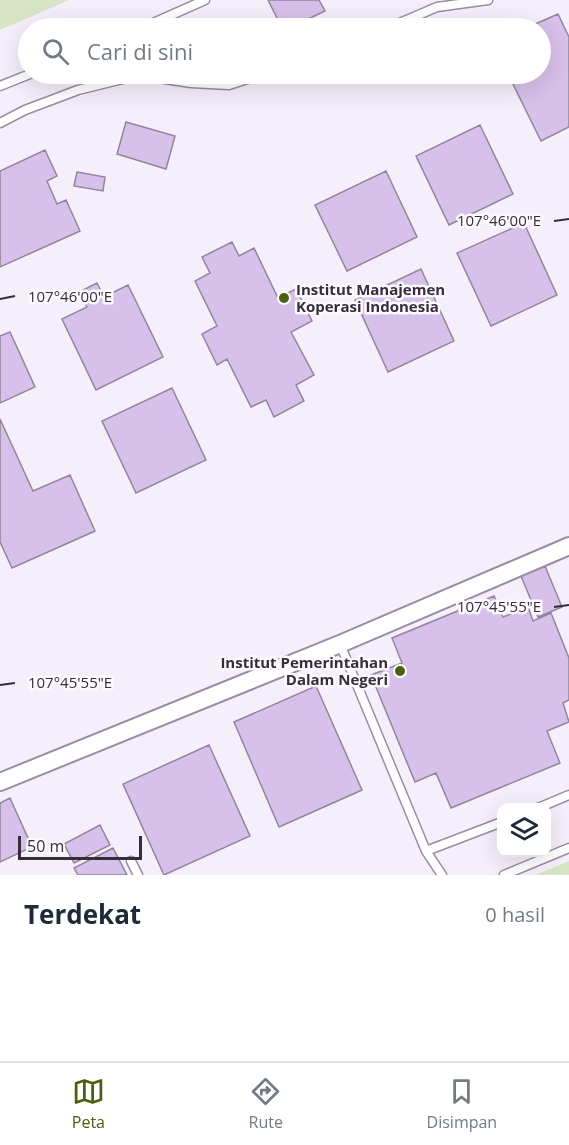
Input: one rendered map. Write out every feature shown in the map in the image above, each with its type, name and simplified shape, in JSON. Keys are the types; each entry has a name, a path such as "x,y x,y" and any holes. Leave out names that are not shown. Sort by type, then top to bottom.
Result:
{"street":[{"path":"0,782 340,644 569,546"}],"lane":[{"path":"164,18 205,0"},
{"path":"411,18 437,7 488,0"},
{"path":"0,86 18,79"},
{"path":"0,123 25,110 78,90 102,84"},
{"path":"210,84 232,84"},
{"path":"340,644 426,851 442,875"},
{"path":"548,803 569,795"},
{"path":"426,851 497,824"},
{"path":"504,875 569,848"},
{"path":"131,861 138,875"}],"shaded area":[{"name":"Institut Manajemen Koperasi Indonesia","path":"0,0 569,0 569,875 0,875"}],"green space":[{"path":"0,0 69,0 28,18 18,18 18,22 0,30"},
{"path":"569,861 569,875 536,875"}],"building":[{"path":"268,0 319,0 325,11 311,18 277,18"},
{"path":"558,14 569,37 569,127 541,141 513,84 551,84 551,18 549,18"},
{"path":"126,122 175,136 166,169 117,154"},
{"path":"480,125 513,194 449,225 416,156"},
{"path":"45,150 57,176 47,181 57,204 66,200 80,231 0,267 0,171"},
{"path":"386,171 417,237 347,271 315,205"},
{"path":"77,172 105,177 103,191 74,186"},
{"path":"524,223 557,295 491,326 457,253"},
{"path":"232,242 239,256 254,248 278,298 296,289 312,321 291,332 314,375 296,385 304,401 274,417 266,400 251,407 227,359 217,365 202,334 217,326 195,281 210,273 202,257"},
{"path":"421,269 454,341 388,372 355,300"},
{"path":"97,283 104,297 128,285 163,357 96,390 62,319 87,307 79,292"},
{"path":"10,332 35,387 0,403 0,336"},
{"path":"172,388 206,460 136,493 102,421"},
{"path":"0,419 33,491 70,475 95,531 12,568 0,542"},
{"path":"545,566 562,607 538,617 521,576"},
{"path":"494,596 503,617 528,607 533,621 551,613 569,658 569,700 563,703 569,722 547,731 560,763 451,808 436,773 415,782 371,675 402,663 392,638"},
{"path":"316,686 362,790 279,827 234,722"},
{"path":"209,745 250,836 164,875 123,784"},
{"path":"10,798 32,847 0,862 0,803"},
{"path":"100,825 110,845 74,863 64,844"},
{"path":"113,848 127,875 78,875 74,868"}],"place":[{"name":"Institut Manajemen Koperasi Indonesia","path":"284,298"},
{"name":"Institut Pemerintahan Dalam Negeri","path":"400,671"}]}
